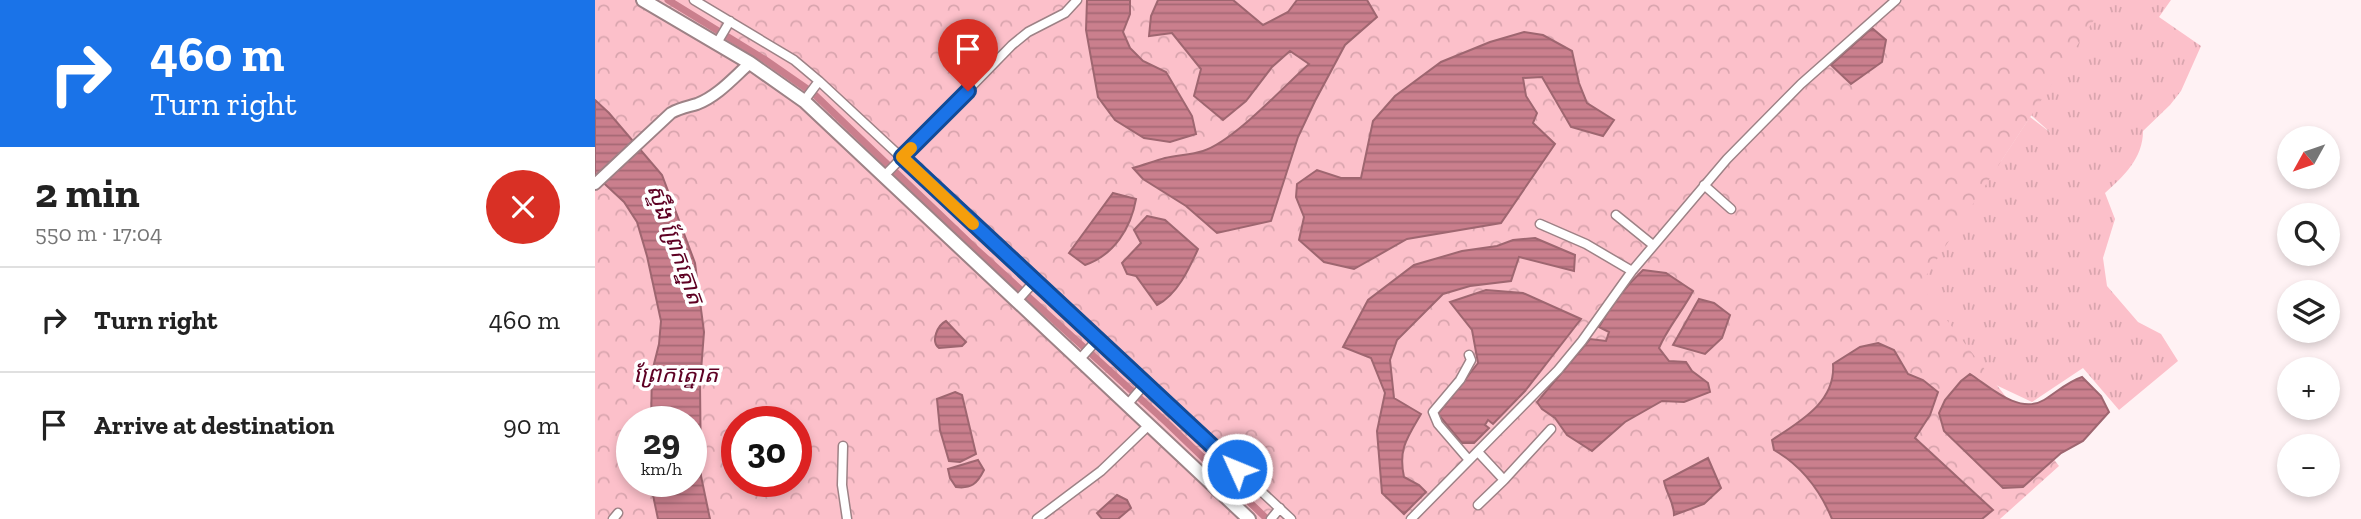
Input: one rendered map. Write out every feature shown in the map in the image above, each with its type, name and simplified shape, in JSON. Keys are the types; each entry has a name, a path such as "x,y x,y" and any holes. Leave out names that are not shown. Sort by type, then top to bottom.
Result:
{"main road":[{"path":"649,2 719,40 806,98 887,173 1016,302 1082,356 1127,405 1220,486 1249,519"}],"street":[{"path":"695,0 728,23 794,60 1095,342 1145,384 1235,471 1291,519"},
{"path":"887,173 1012,45 1028,32 1065,13 1077,0"},
{"path":"1411,519 1566,361 1632,271 1704,185 1801,84 1896,0"},
{"path":"719,40 728,23"},
{"path":"595,184 671,113 682,106 697,104 718,92 750,63"},
{"path":"806,98 817,84"},
{"path":"1704,185 1731,209"},
{"path":"1616,215 1653,245"},
{"path":"1540,223 1586,244 1632,271"},
{"path":"1016,302 1034,282"},
{"path":"1082,356 1095,342"},
{"path":"1469,355 1471,360 1467,370 1433,412 1438,424 1469,460"},
{"path":"1127,405 1145,384"},
{"path":"1037,519 1101,471 1149,425"},
{"path":"1478,505 1552,429"},
{"path":"843,446 842,485 847,519"},
{"path":"1478,452 1504,480"},
{"path":"1220,486 1235,471"},
{"path":"1271,519 1280,508"}],"green space":[{"path":"595,0 2107,0 1920,285 2059,466 2000,519 595,519"},
{"path":"2064,0 2171,0 2159,17 2201,46 2181,91 2143,131 2136,158 2105,193 2115,219 2103,258 2107,286 2138,322 2161,334 2178,361 2119,410 2083,368 2032,402 1998,386 1970,367 1730,267","holes":["1992,80 2051,133 2030,117 2001,161 1960,130"]}],"water":[{"path":"1087,0 1130,0 1130,14 1123,32 1130,48 1143,61 1166,72 1192,116 1196,134 1170,142 1144,138 1115,120 1098,97 1086,30"},
{"path":"1158,0 1233,0 1263,25 1288,12 1297,0 1367,0 1377,17 1345,45 1315,101 1298,137 1271,221 1217,233 1186,206 1143,179 1133,168 1198,152 1215,145 1243,125 1309,64 1290,51 1272,67 1246,101 1223,120 1194,96 1201,69 1172,33 1149,36 1151,16"},
{"path":"1872,28 1886,40 1882,62 1851,84 1831,65"},
{"path":"1524,32 1543,35 1572,51 1579,83 1587,103 1614,120 1603,136 1571,127 1542,77 1523,78 1526,96 1537,113 1533,123 1555,144 1501,223 1407,239 1354,269 1324,262 1299,240 1304,217 1296,197 1297,184 1317,170 1341,178 1361,178 1373,121 1395,96 1441,62 1490,42"},
{"name":"ព្រែកត្នោត","path":"595,100 662,175 695,263 704,332 700,406 651,406 652,372 661,321 647,256 637,222 624,202 595,175"},
{"path":"1113,193 1136,199 1134,210 1113,247 1085,265 1069,253"},
{"path":"1147,216 1165,220 1198,249 1171,295 1157,305 1136,276 1127,274 1122,263 1141,243 1134,230"},
{"path":"1535,238 1575,255 1574,271 1519,257 1511,281 1470,286 1443,294 1397,340 1390,360 1394,398 1421,414 1408,437 1403,451 1402,467 1404,477 1426,492 1404,514 1382,493 1377,431 1385,393 1371,358 1343,347 1368,300 1414,265 1462,251"},
{"path":"1643,270 1666,273 1693,291 1659,348 1669,361 1686,362 1692,371 1708,383 1710,392 1684,402 1662,401 1625,422 1592,451 1567,435 1555,418 1537,402 1590,339 1606,341 1609,332 1599,327 1608,311"},
{"path":"1486,290 1523,293 1581,319 1525,391 1493,424 1488,420 1485,425 1489,428 1474,443 1462,443 1438,414 1478,363 1472,330 1450,302"},
{"path":"1699,299 1714,303 1730,315 1722,338 1705,354 1673,345"},
{"path":"946,321 966,342 962,346 939,348 936,345 936,333"},
{"path":"1878,343 1894,350 1908,374 1923,380 1938,392 1930,415 1915,438 1993,510 1982,519 1832,519 1809,480 1793,463 1774,450 1772,440 1814,410 1822,400 1829,389 1833,364 1860,347"},
{"path":"1970,374 2005,398 2025,404 2044,400 2082,377 2101,396 2109,412 2083,441 2061,453 2023,487 2003,488 1944,431 1939,413 1945,400"},
{"path":"955,392 962,395 976,454 960,462 949,461 940,430 937,399"},
{"path":"1708,458 1721,488 1704,504 1674,515 1664,481"},
{"path":"978,460 984,470 979,479 970,486 956,487 948,469"},
{"path":"1117,495 1127,500 1131,508 1118,519 1102,519 1097,513"},
{"name":"ព្រែកត្នោត","path":"653,497 705,497 710,519 658,519"}],"waterway":[{"path":"668,0 764,59 813,93 976,249 1166,422 1267,519"}],"slow traffic":[{"path":"911,148 902,157 973,224"}],"route":[{"path":"968,91 902,157 1237,469"}],"water label":[{"name":"ស្ទឹង ព្រែកត្នោត","path":"676,244"}]}
